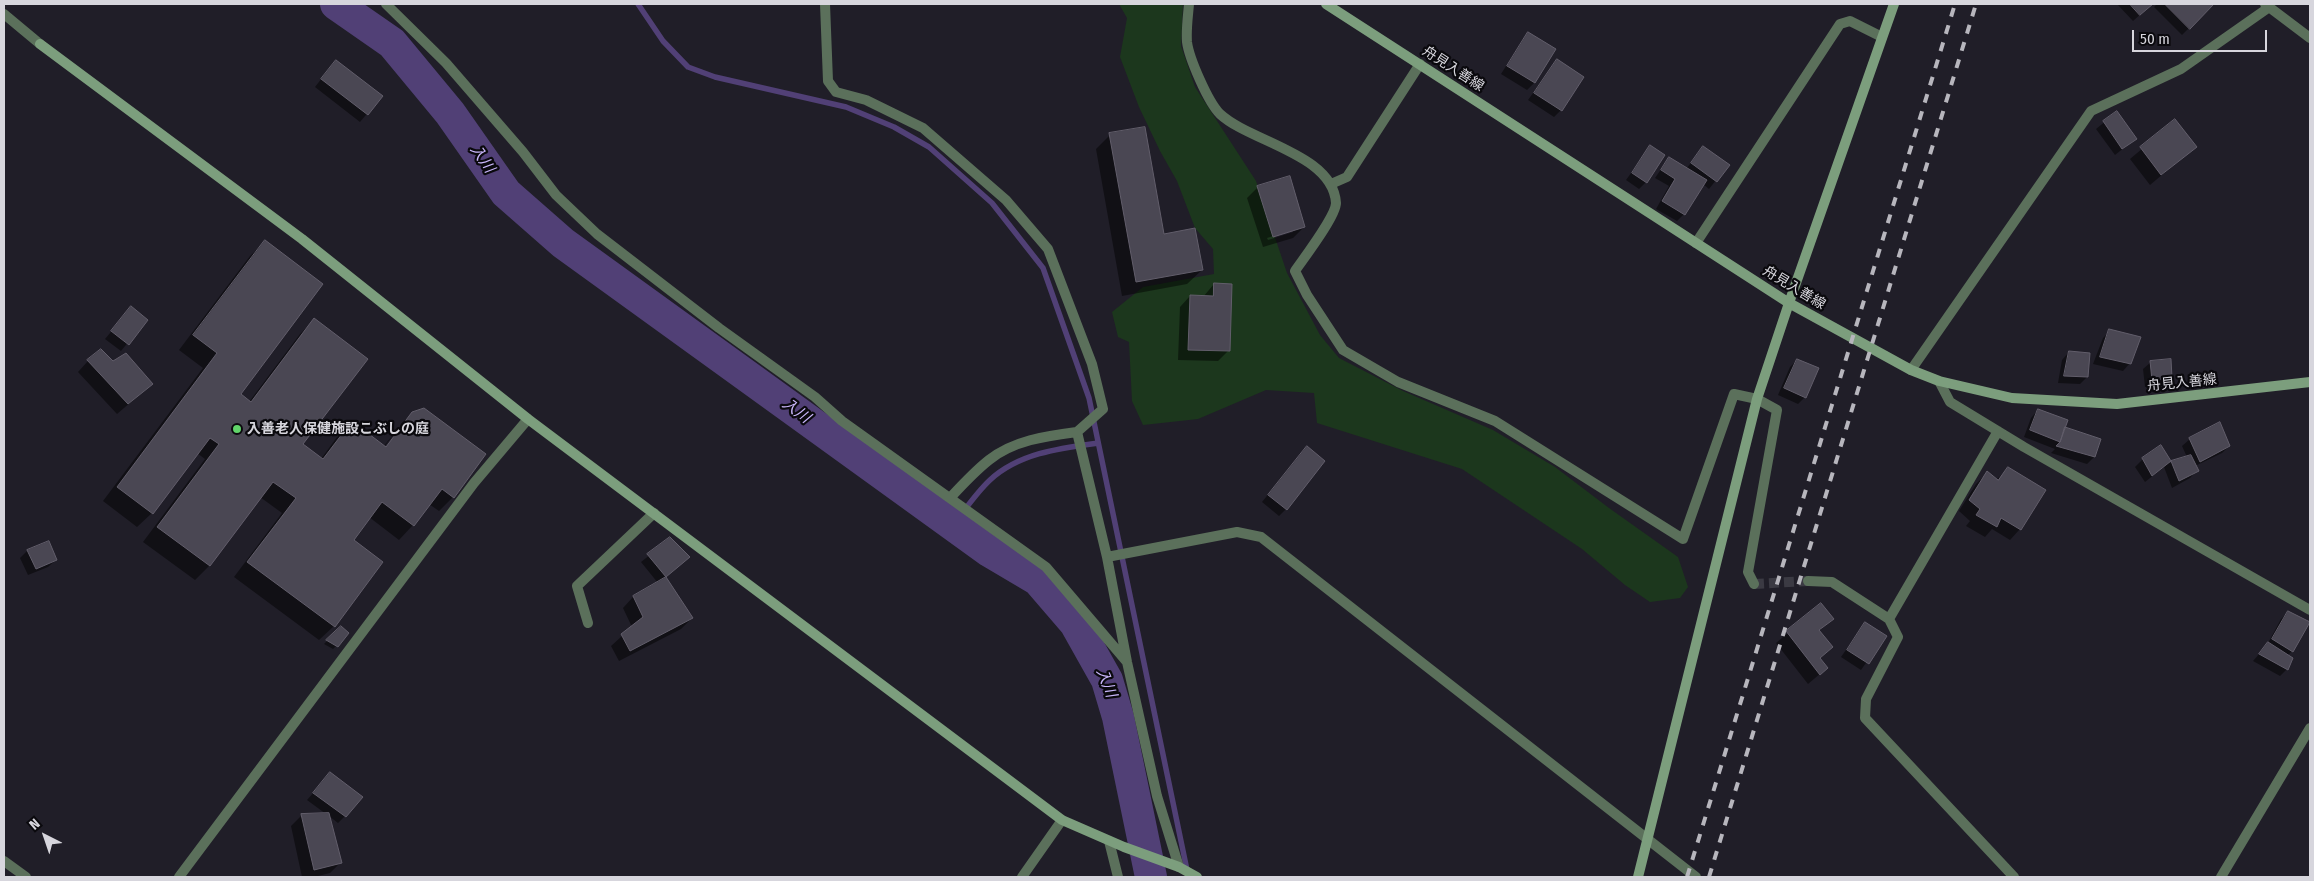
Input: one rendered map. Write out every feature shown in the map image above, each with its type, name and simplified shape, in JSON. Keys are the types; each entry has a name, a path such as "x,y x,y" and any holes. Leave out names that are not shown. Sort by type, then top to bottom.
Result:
{"street":[{"path":"386,4 446,63 523,152 556,195 597,234 719,328 815,397 842,421 1046,567 1127,662"},
{"path":"825,4 828,81 836,92 866,100 923,128 1006,200 1048,249 1092,364 1104,409 1077,432 1043,436 1015,445 990,459 950,498"},
{"path":"1189,4 1187,42 1199,78 1219,113 1315,166 1330,184 1336,204 1327,223 1295,271 1307,295 1343,350 1398,382 1495,421 1683,539 1734,394 1757,399 1777,410 1748,572 1754,584"},
{"name":"舟見入善線","path":"1326,4 1789,303 1911,370 1939,381 2012,398 2117,404 2310,382"},
{"path":"1638,877 1757,399 1894,4"},
{"path":"1911,370 2091,111 2181,69 2266,6 2310,38"},
{"path":"4,14 40,44 302,239 528,419 1062,820 1109,841 1179,867 1197,877"},
{"path":"1696,243 1840,24 1850,21 1882,37"},
{"path":"1330,184 1347,177 1420,64"},
{"path":"1939,381 1950,402 2310,610"},
{"path":"179,877 474,483 528,419"},
{"path":"1889,619 1998,431"},
{"path":"1077,432 1107,557 1127,662 1157,796 1179,867"},
{"path":"588,623 577,586 654,513"},
{"path":"1107,557 1237,532 1261,537 1696,877"},
{"path":"1808,581 1832,582 1889,619 1898,637 1866,699 1865,718 2014,877"},
{"path":"2221,877 2310,728"},
{"path":"1022,877 1062,820"},
{"path":"1109,841 1118,877"},
{"path":"4,862 26,877"}],"green space":[{"path":"1119,4 1183,4 1181,46 1195,87 1256,181 1287,273 1320,335 1339,358 1403,391 1493,430 1555,467 1678,557 1688,587 1680,598 1650,602 1625,585 1582,549 1462,469 1317,423 1314,393 1266,390 1198,419 1143,425 1132,401 1129,342 1118,337 1112,312 1143,287 1214,274 1213,249 1195,228 1177,181 1139,107 1120,57 1127,18"}],"building":[{"path":"2130,4 2153,4 2140,15"},
{"path":"2165,4 2214,4 2190,29"},
{"path":"1528,32 1556,49 1535,83 1507,66"},
{"path":"1557,59 1584,77 1562,111 1534,93"},
{"path":"336,60 383,96 368,115 321,79"},
{"path":"2117,111 2137,139 2122,149 2103,121"},
{"path":"2175,119 2197,147 2161,175 2140,147"},
{"path":"1145,127 1164,234 1195,228 1203,270 1136,282 1109,133"},
{"path":"1650,145 1665,155 1647,183 1632,173"},
{"path":"1703,146 1730,165 1717,182 1691,163"},
{"path":"1669,157 1707,180 1685,215 1662,201 1675,179 1661,170"},
{"path":"1290,176 1305,227 1273,237 1257,186"},
{"name":"入善老人保健施設こぶしの庭","path":"265,240 323,284 241,394 251,402 314,318 368,359 303,444 323,459 352,421 386,447 412,412 424,408 486,454 454,498 442,489 414,526 382,502 354,540 383,562 335,627 247,562 296,498 273,482 210,566 157,527 219,444 210,438 153,514 117,487 217,353 193,335"},
{"path":"1214,283 1232,284 1230,351 1188,350 1190,295 1213,296"},
{"path":"131,306 148,320 129,345 111,331"},
{"path":"2109,329 2141,337 2131,364 2100,357"},
{"path":"101,349 113,361 126,353 153,384 128,404 87,360"},
{"path":"2069,351 2090,353 2088,377 2064,376"},
{"path":"1797,359 1819,368 1806,398 1784,388"},
{"path":"2171,359 2172,378 2152,380 2150,361"},
{"path":"2038,409 2068,420 2060,442 2030,430"},
{"path":"2220,422 2230,446 2200,462 2189,438"},
{"path":"2065,427 2101,439 2095,457 2056,446 2060,442"},
{"path":"2161,445 2171,461 2152,476 2142,458"},
{"path":"1307,446 1325,461 1287,510 1268,495"},
{"path":"2191,455 2199,471 2179,481 2171,461"},
{"path":"2008,467 2046,490 2021,530 2001,518 1997,527 1976,515 1980,509 1969,500 1987,471 1998,480"},
{"path":"670,537 690,557 666,577 647,554"},
{"path":"49,541 57,560 36,569 27,550"},
{"path":"666,577 693,618 630,651 621,634 643,617 633,596"},
{"path":"1821,603 1834,619 1819,630 1833,647 1820,658 1828,668 1820,675 1786,631"},
{"path":"2288,611 2310,622 2293,652 2272,639"},
{"path":"1865,622 1887,636 1869,664 1847,650"},
{"path":"341,626 349,633 338,647 326,640"},
{"path":"2268,642 2293,658 2288,670 2259,654"},
{"path":"330,772 363,797 346,817 313,793"},
{"path":"329,813 342,863 314,870 301,814"}],"waterway":[{"name":"入川","path":"336,4 392,43 450,113 506,193 563,243 989,551 1038,580 1075,623 1107,680 1118,717 1151,877"},
{"path":"638,4 663,41 688,67 715,77 846,107 894,127 929,147 992,203 1043,268 1089,398 1187,870"},
{"path":"953,525 975,496 1001,471 1041,453 1098,443"}],"tunnel":[{"path":"1754,584 1808,581"}],"railway":[{"path":"1687,877 1955,4"},
{"path":"1709,877 1976,4"}],"place":[{"name":"入善老人保健施設こぶしの庭","path":"237,429"}]}
